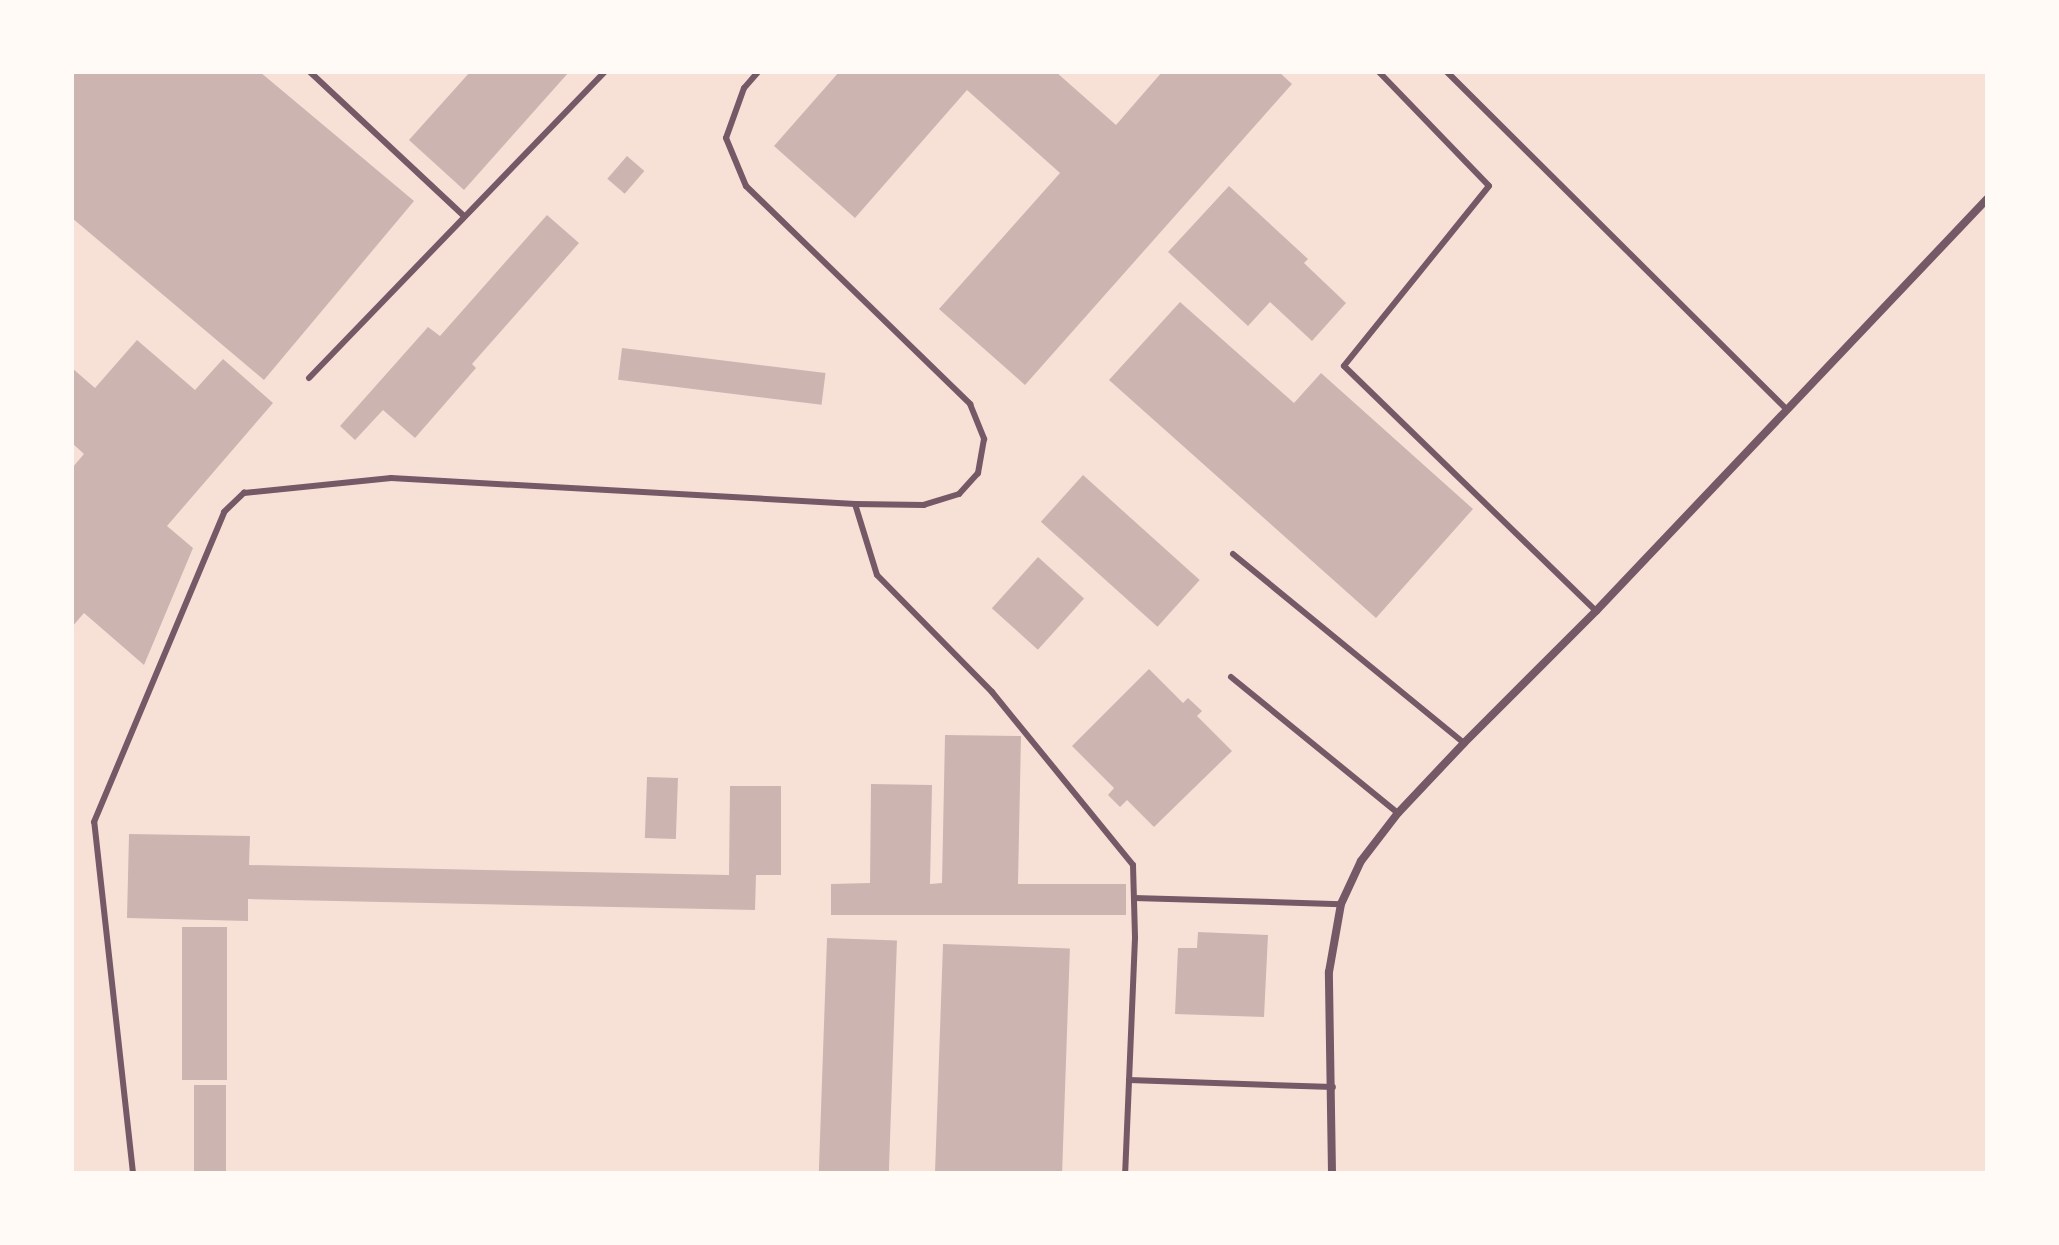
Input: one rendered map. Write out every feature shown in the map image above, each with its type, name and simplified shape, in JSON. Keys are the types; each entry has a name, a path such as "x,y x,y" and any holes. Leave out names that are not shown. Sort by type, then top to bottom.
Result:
{"street":[{"path":"1332,1173 1329,972 1341,904 1361,861 1398,813 1464,743 1596,611 1987,199"}],"lane":[{"path":"310,72 463,215"},
{"path":"309,378 463,215 605,72"},
{"path":"133,1173 94,822 224,512 244,493 391,478 855,504 924,505 959,494 978,473 984,439 970,404 746,186 726,138 744,88 758,72"},
{"path":"1379,72 1489,186 1344,366 1596,611"},
{"path":"1447,72 1787,410"},
{"path":"855,504 877,575 992,692 1133,865 1125,1173"},
{"path":"1233,554 1464,743"},
{"path":"1231,677 1398,813"},
{"path":"1134,898 1341,904"},
{"path":"1129,1080 1333,1087"}],"building":[{"path":"72,72 260,72 414,201 264,380 72,218"},
{"path":"470,72 569,72 464,190 409,140"},
{"path":"839,72 1056,72 1116,125 1162,72 1279,72 1292,84 1025,385 939,309 1060,173 967,90 855,218 774,146"},
{"path":"627,156 644,171 625,194 607,179"},
{"path":"1229,186 1308,259 1304,263 1346,303 1312,341 1270,302 1248,326 1168,252"},
{"path":"547,215 579,243 472,364 476,368 415,438 383,410 355,440 340,426 428,327 440,336"},
{"path":"1180,302 1294,403 1321,373 1473,509 1376,618 1109,380"},
{"path":"137,340 195,390 223,359 273,403 167,526 193,548 144,665 84,613 72,627 72,468 84,454 72,443 72,368 95,388"},
{"path":"622,348 825,373 822,405 618,380"},
{"path":"1083,475 1200,580 1158,627 1041,522"},
{"path":"1038,557 1084,598 1038,650 992,608"},
{"path":"1149,669 1183,703 1188,698 1202,711 1197,716 1232,751 1154,827 1127,800 1120,807 1108,795 1114,788 1072,746"},
{"path":"945,735 1021,736 1018,884 1126,884 1126,915 831,915 831,884 870,883 871,784 932,785 930,884 942,883"},
{"path":"647,777 678,778 676,839 645,838"},
{"path":"730,786 781,786 781,875 756,875 755,910 248,899 248,921 127,918 129,834 250,836 249,865 729,875"},
{"path":"182,927 227,927 227,1080 182,1080"},
{"path":"1198,932 1268,935 1264,1017 1175,1014 1178,948 1197,948"},
{"path":"827,938 897,940 889,1173 819,1173"},
{"path":"943,944 1070,948 1062,1173 935,1173"},
{"path":"194,1085 226,1085 226,1173 194,1173"}]}
